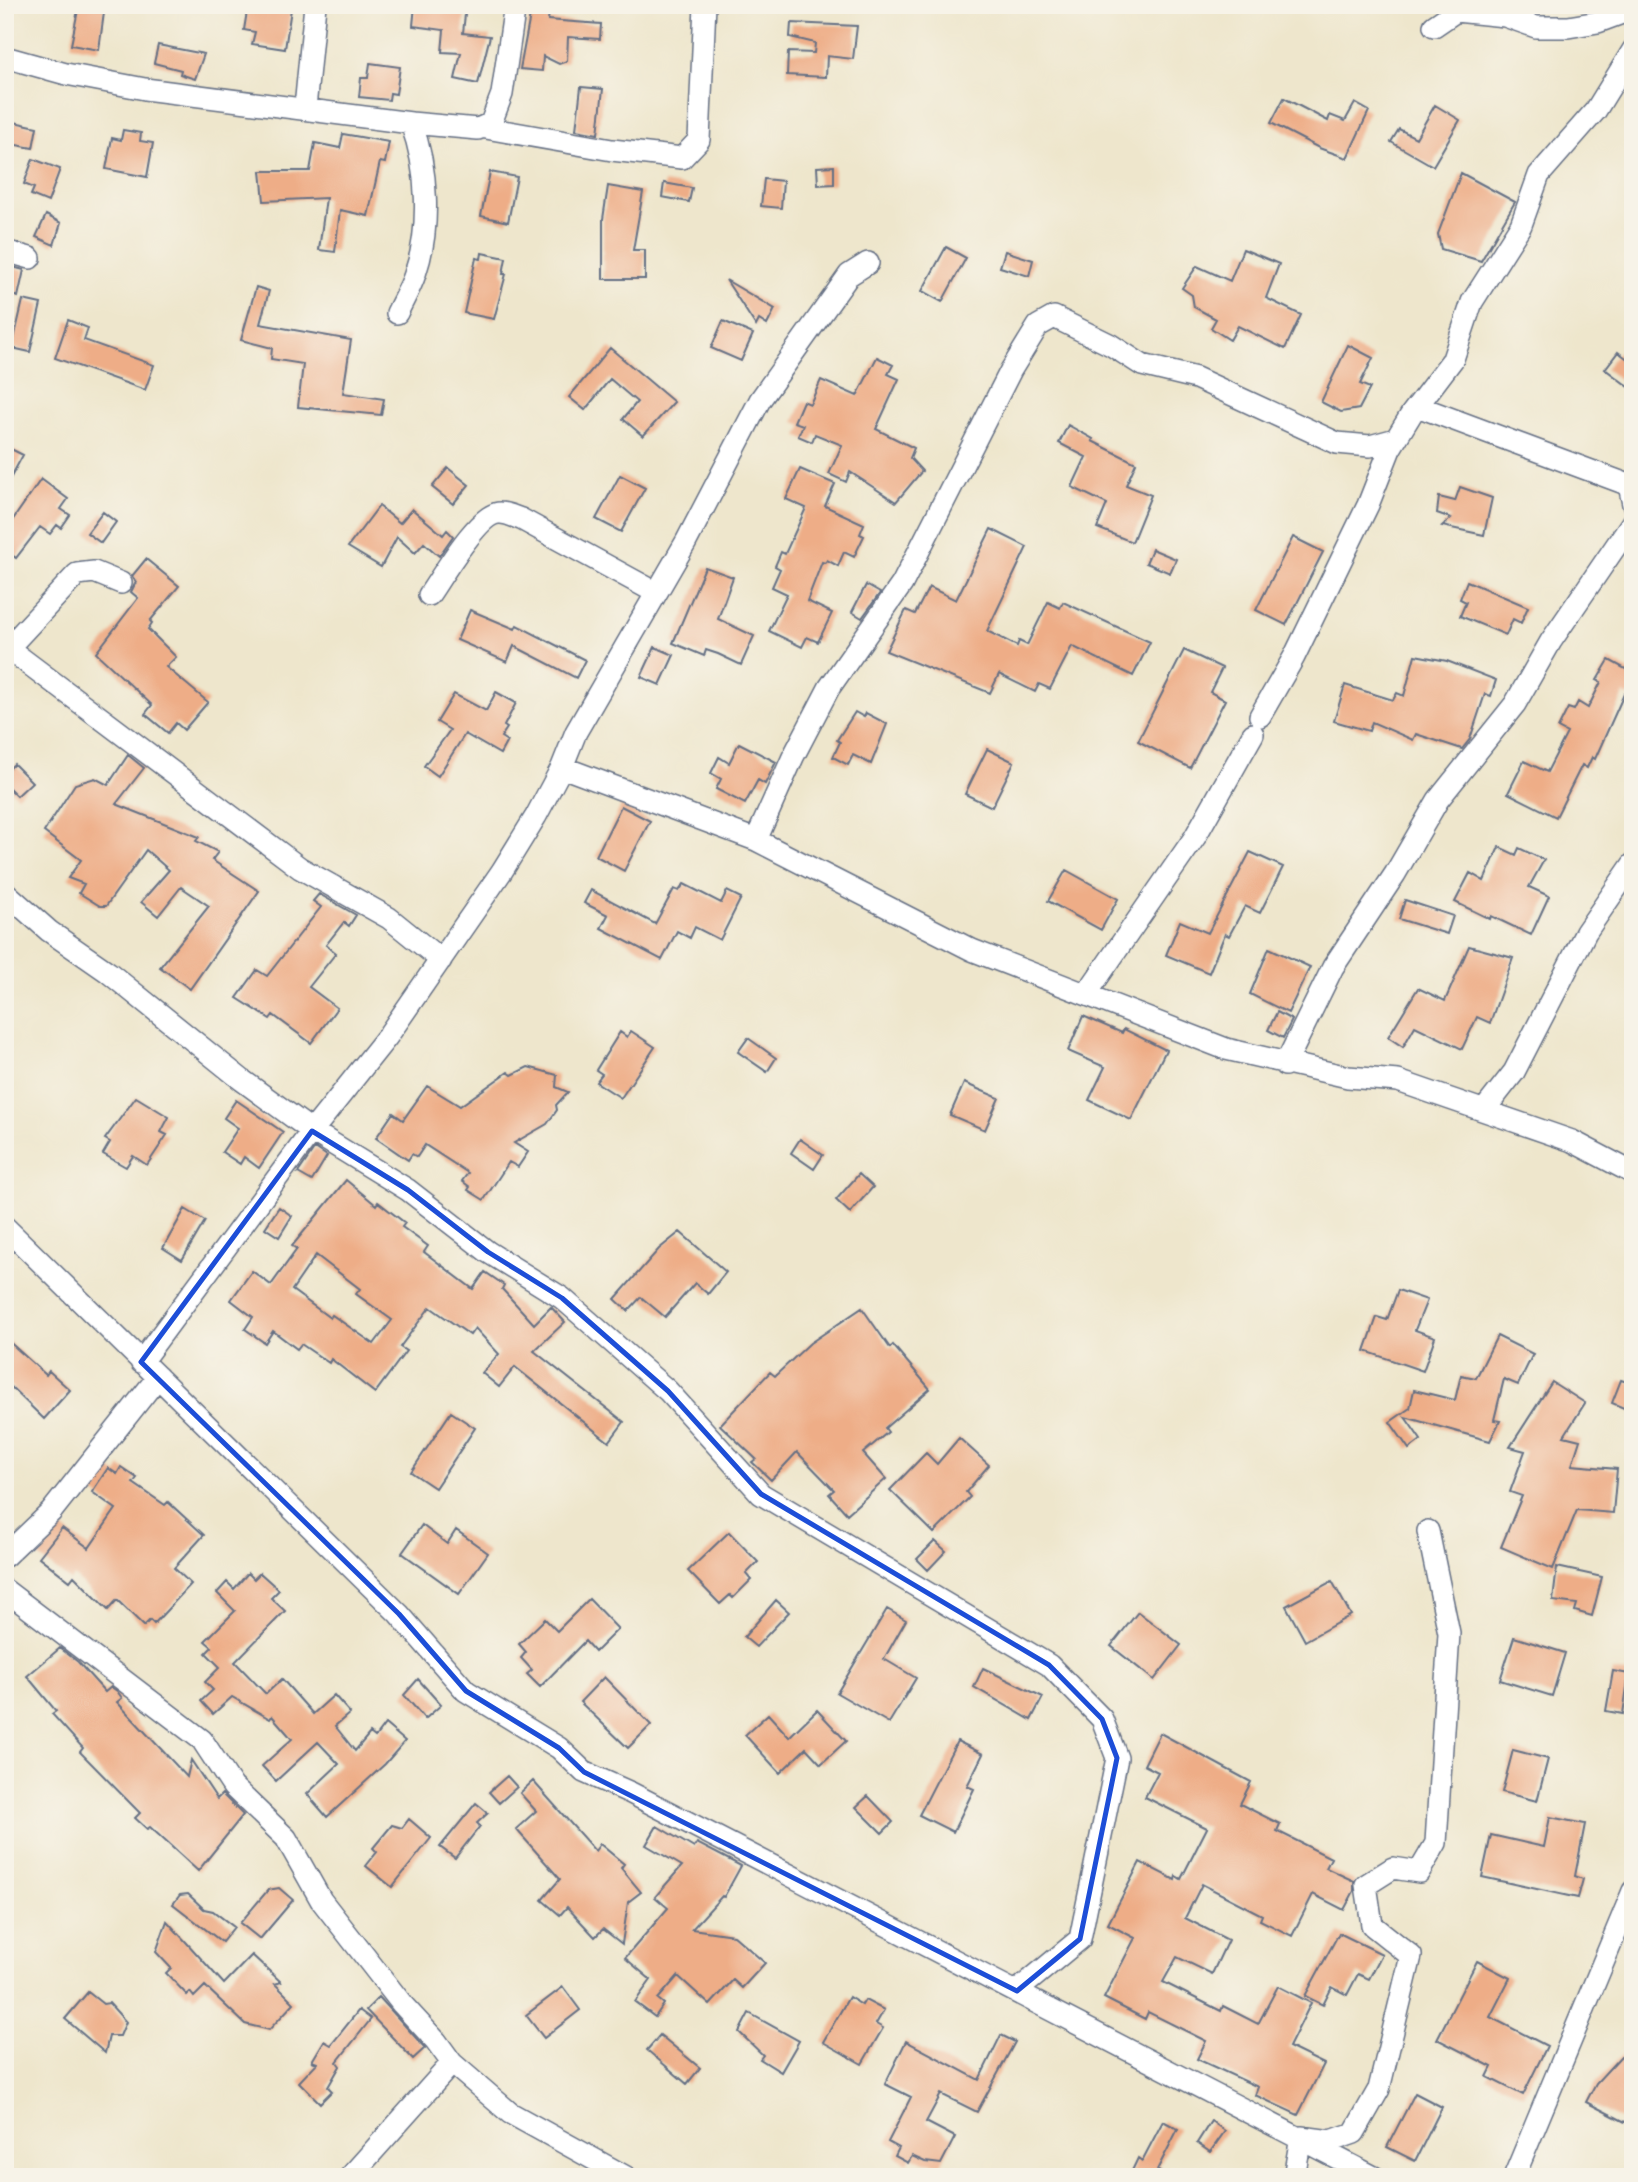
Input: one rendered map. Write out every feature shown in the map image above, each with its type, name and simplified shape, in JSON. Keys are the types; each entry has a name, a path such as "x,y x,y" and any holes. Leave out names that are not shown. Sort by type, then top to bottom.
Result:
{"street":[{"path":"305,108 316,5"},
{"path":"486,128 495,115 502,94 515,5"},
{"path":"5,57 66,74 145,89 411,123 486,128 612,150 682,158 699,140 705,5"},
{"path":"1434,26 1456,11 1505,16 1536,27 1568,27 1598,22 1633,9"},
{"path":"1087,993 1195,837 1294,657 1396,439 1453,359 1472,302 1521,225 1539,175 1596,110 1633,50"},
{"path":"397,313 416,273 423,235 423,161 411,123"},
{"path":"5,251 30,258"},
{"path":"141,1362 312,1131 387,1037 502,872 562,767 576,732 686,542 760,400 849,275 868,263"},
{"path":"756,840 828,688 902,584 1011,369 1038,326 1054,317 1111,345 1142,365 1196,378 1338,443 1370,446 1396,439"},
{"path":"1417,406 1629,485 1633,504"},
{"path":"429,595 475,529 492,514 500,513 521,519 655,592"},
{"path":"1285,1065 1333,967 1395,874 1438,800 1509,713 1551,641 1633,521"},
{"path":"121,583 87,571 77,574 6,647 300,868 389,918 441,960"},
{"path":"562,767 756,840 937,935 1226,1049 1285,1065 1348,1077 1398,1081 1572,1141 1633,1173"},
{"path":"1485,1109 1514,1072 1586,932 1633,864"},
{"path":"5,892 49,930 108,972 183,1035 312,1131 408,1190 488,1252 562,1298 668,1391 761,1494 1049,1665 1102,1719 1117,1758 1080,1939 1017,1992"},
{"path":"5,1227 399,1614 466,1691 559,1748 584,1772 613,1784 1374,2177"},
{"path":"5,1556 51,1512 158,1377"},
{"path":"1301,2137 1331,2141 1354,2133 1374,2100 1399,2014 1410,1956 1372,1925 1366,1885 1393,1868 1419,1872 1436,1843 1449,1633 1428,1531"},
{"path":"5,1590 202,1740 233,1787 286,1838 321,1900 452,2063 510,2113 626,2177"},
{"path":"1514,2177 1633,1891"},
{"path":"350,2177 452,2063"},
{"path":"1294,2177 1301,2137"}],"highlighted area":[{"path":"312,1131 408,1190 488,1252 562,1298 668,1391 761,1494 1049,1665 1102,1719 1117,1758 1080,1939 1017,1991 584,1772 559,1748 466,1691 399,1614 141,1362"}],"building":[{"path":"79,5 105,5 99,50 71,45"},
{"path":"248,5 291,9 285,49 252,44 255,32 244,30"},
{"path":"415,5 466,5 463,33 490,36 478,84 455,79 461,53 442,52 444,30 413,26"},
{"path":"532,5 550,5 548,20 601,24 600,39 568,37 567,61 559,64 543,56 542,71 520,69"},
{"path":"791,23 857,26 853,59 827,56 826,77 787,75 788,52 814,53 815,43 790,37"},
{"path":"158,45 204,54 195,79 180,74 181,70 154,63"},
{"path":"370,63 400,67 396,94 390,93 389,100 359,97 361,78 368,78"},
{"path":"581,87 603,89 598,134 576,130"},
{"path":"1284,98 1328,121 1330,115 1345,121 1355,103 1369,111 1347,158 1319,148 1271,123"},
{"path":"1435,105 1460,120 1433,166 1391,142 1399,129 1416,138"},
{"path":"5,120 37,127 33,148 5,143"},
{"path":"123,130 141,133 140,141 153,143 147,177 106,169 112,138 121,140"},
{"path":"343,134 389,142 385,163 380,162 368,216 340,210 335,252 319,250 326,198 264,201 261,171 310,171 315,143 340,148"},
{"path":"33,159 60,169 48,202 31,195 34,188 24,184"},
{"path":"834,166 834,184 818,185 817,167"},
{"path":"490,172 517,177 508,222 481,216"},
{"path":"1461,173 1515,202 1481,261 1441,249 1438,234"},
{"path":"764,179 783,181 781,208 761,206"},
{"path":"664,183 692,188 689,202 662,197"},
{"path":"608,186 643,192 633,250 645,250 645,279 603,279 603,219"},
{"path":"46,215 61,223 54,245 36,237"},
{"path":"946,247 966,258 942,302 922,291"},
{"path":"1243,249 1279,264 1266,298 1301,315 1285,349 1238,326 1230,340 1211,328 1216,319 1194,307 1192,295 1182,288 1197,266 1230,281"},
{"path":"1005,251 1033,260 1029,276 1000,267"},
{"path":"482,253 506,258 503,274 506,274 494,319 464,313 476,258 481,259"},
{"path":"5,265 24,270 18,297 5,293"},
{"path":"726,280 775,309 767,325 759,320 756,326"},
{"path":"256,287 269,291 260,324 351,340 343,393 384,399 381,415 298,407 303,364 271,359 272,348 241,340"},
{"path":"23,300 41,304 30,352 12,348"},
{"path":"68,320 88,328 84,340 154,365 145,390 55,358"},
{"path":"723,321 753,334 741,361 711,348"},
{"path":"1348,345 1373,358 1360,384 1370,388 1359,409 1341,412 1321,402"},
{"path":"610,348 674,402 643,436 623,419 637,402 610,379 585,410 569,397"},
{"path":"1618,352 1633,363 1633,390 1605,369"},
{"path":"877,357 893,365 888,374 899,379 876,429 914,448 910,458 922,471 896,502 850,472 846,482 829,474 842,445 815,434 812,442 798,436 803,425 794,422 803,401 810,404 821,380 857,396"},
{"path":"1068,425 1093,439 1092,441 1136,463 1126,485 1151,495 1132,542 1097,528 1107,504 1072,487 1086,457 1059,443"},
{"path":"5,446 23,455 5,488"},
{"path":"448,468 469,485 453,504 432,487"},
{"path":"800,469 835,484 825,506 864,524 860,534 864,536 854,557 844,552 838,566 827,560 822,562 807,601 832,613 818,642 807,637 802,647 769,631 787,594 772,587 780,569 775,566 781,552 785,554 806,508 786,499"},
{"path":"620,475 645,488 621,532 596,519"},
{"path":"41,479 68,499 61,509 70,515 61,528 57,525 50,534 40,527 16,558 5,550 5,531"},
{"path":"1460,487 1492,498 1484,535 1442,526 1451,518 1437,513 1439,497 1455,501"},
{"path":"379,506 400,523 412,509 443,535 447,530 453,536 439,556 424,543 415,553 397,537 381,567 348,547"},
{"path":"103,512 116,522 101,543 87,533"},
{"path":"991,529 1027,547 987,631 1017,646 1019,641 1027,645 1048,602 1060,608 1063,602 1150,642 1133,676 1072,646 1050,689 1039,684 1035,692 999,674 990,693 886,651 906,610 915,614 929,587 956,600"},
{"path":"1293,537 1323,552 1286,625 1256,610"},
{"path":"1152,549 1176,559 1170,573 1146,563"},
{"path":"146,559 179,586 150,621 152,623 148,629 176,657 166,667 208,702 184,730 176,723 168,733 145,714 152,705 96,653 138,598 131,592 136,582 132,576"},
{"path":"705,567 733,577 718,619 754,636 741,665 706,650 704,656 673,643"},
{"path":"1467,581 1528,607 1521,623 1513,619 1506,635 1460,616 1466,602 1460,599"},
{"path":"866,585 880,593 862,618 852,612"},
{"path":"470,610 515,629 517,625 585,660 576,678 514,646 507,662 457,640"},
{"path":"655,647 674,655 660,685 641,677"},
{"path":"1184,650 1222,668 1210,692 1225,700 1190,768 1138,741"},
{"path":"1415,655 1447,661 1496,680 1491,696 1485,694 1470,739 1462,749 1416,734 1413,740 1372,722 1369,731 1334,721 1345,685 1393,700 1397,693 1404,696"},
{"path":"1609,660 1633,673 1633,689 1628,697 1624,694 1595,759 1592,757 1587,768 1582,765 1556,817 1508,793 1524,761 1547,772 1567,733 1558,728 1568,708 1574,710 1578,702 1588,708 1601,682 1597,680"},
{"path":"496,692 516,703 504,726 507,728 501,737 507,741 500,754 465,734 438,776 424,766 450,730 437,722 454,694 486,711"},
{"path":"855,712 864,717 866,713 887,724 871,764 853,755 848,765 833,757 840,742 837,740"},
{"path":"739,743 776,762 765,784 758,780 745,804 716,789 721,779 711,773 719,757 729,763"},
{"path":"987,749 1014,762 992,807 965,794"},
{"path":"128,755 144,768 116,804 199,837 196,841 218,852 212,860 259,891 190,989 160,967 209,906 181,887 158,916 141,902 169,870 146,850 106,906 100,906 79,893 84,884 68,878 81,860 44,832 75,784 95,778 108,785"},
{"path":"14,764 32,782 17,796 5,784 5,773"},
{"path":"621,806 650,821 624,871 596,856"},
{"path":"1499,847 1516,855 1519,848 1544,860 1529,887 1549,896 1531,935 1455,902 1470,873 1484,881"},
{"path":"1250,852 1283,867 1260,913 1245,906 1229,936 1225,934 1209,973 1166,955 1180,921 1208,933"},
{"path":"1066,870 1118,899 1101,930 1048,901"},
{"path":"684,884 721,903 727,891 741,898 720,940 695,927 690,938 677,931 662,960 601,928 608,915 584,903 591,890 655,924 674,889 679,891"},
{"path":"319,894 356,915 349,926 344,922 326,945 336,953 309,987 337,1008 311,1043 273,1015 270,1019 237,998 257,970 267,976 321,907 313,901"},
{"path":"1405,900 1453,916 1447,934 1399,919"},
{"path":"1469,946 1513,958 1490,1023 1477,1017 1462,1049 1415,1026 1403,1047 1388,1037 1418,988 1445,1001"},
{"path":"1269,948 1310,967 1288,1013 1250,994"},
{"path":"1277,1012 1292,1020 1283,1038 1268,1030"},
{"path":"1083,1016 1122,1033 1124,1029 1166,1050 1131,1120 1089,1100 1105,1067 1068,1051"},
{"path":"631,1031 655,1047 621,1098 596,1082 602,1074 596,1070 620,1032 627,1037"},
{"path":"748,1038 776,1058 767,1072 738,1052"},
{"path":"528,1067 557,1075 556,1087 568,1092 556,1105 557,1110 547,1124 514,1143 528,1152 518,1167 509,1162 484,1200 468,1190 470,1187 462,1181 468,1173 425,1145 417,1157 412,1154 408,1160 376,1138 393,1113 403,1120 427,1086 460,1106 508,1072 512,1075"},
{"path":"964,1083 999,1098 985,1130 950,1115"},
{"path":"136,1097 169,1117 161,1132 167,1135 147,1165 133,1156 126,1167 103,1154 110,1142 105,1139"},
{"path":"236,1100 283,1132 259,1168 244,1157 240,1164 222,1152 238,1128 224,1118"},
{"path":"800,1139 823,1155 814,1169 791,1153"},
{"path":"315,1148 327,1156 312,1181 298,1173"},
{"path":"859,1174 873,1187 850,1213 836,1200"},
{"path":"346,1180 376,1205 378,1202 405,1223 402,1227 428,1246 424,1252 473,1289 485,1272 504,1285 502,1289 534,1324 551,1307 565,1322 534,1351 624,1422 609,1442 515,1367 499,1387 482,1373 499,1354 475,1328 470,1335 430,1307 400,1347 406,1351 375,1393 331,1359 329,1363 301,1344 297,1349 273,1331 265,1343 245,1329 253,1317 231,1300 252,1271 271,1285 297,1249 292,1246","holes":["316,1255 360,1289 356,1294 392,1320 374,1344 332,1315 330,1318 292,1290"]},
{"path":"279,1207 292,1216 279,1237 265,1228"},
{"path":"185,1209 205,1221 182,1260 163,1248"},
{"path":"680,1232 726,1272 708,1294 695,1283 665,1317 641,1297 628,1311 615,1299 659,1249"},
{"path":"1398,1290 1427,1300 1415,1330 1435,1337 1423,1371 1365,1351 1377,1317 1387,1320"},
{"path":"862,1308 890,1348 893,1345 930,1389 885,1428 888,1432 863,1453 886,1479 847,1514 829,1494 834,1490 797,1452 771,1480 752,1462 756,1459 720,1425 770,1372 775,1376 810,1343"},
{"path":"1497,1336 1533,1354 1518,1385 1504,1379 1494,1420 1500,1421 1490,1441 1405,1417 1421,1440 1409,1449 1390,1422 1410,1408 1414,1390 1455,1400 1461,1375 1476,1378"},
{"path":"5,1338 46,1375 49,1371 70,1390 44,1419 5,1381"},
{"path":"1621,1380 1633,1384 1633,1412 1612,1403"},
{"path":"1552,1382 1585,1403 1564,1436 1580,1440 1572,1465 1617,1469 1613,1513 1577,1510 1553,1569 1501,1547 1522,1496 1510,1492 1525,1451 1510,1447"},
{"path":"451,1412 475,1428 435,1488 411,1472"},
{"path":"959,1438 989,1465 966,1492 970,1497 934,1533 890,1490 926,1453 937,1464"},
{"path":"121,1467 137,1478 133,1483 165,1505 168,1502 204,1535 174,1568 191,1584 154,1624 150,1620 144,1626 117,1600 108,1610 74,1576 70,1581 39,1557 62,1528 89,1548 116,1509 92,1492 108,1468 117,1474"},
{"path":"422,1525 447,1544 456,1530 488,1553 459,1594 402,1553"},
{"path":"729,1532 758,1562 746,1574 751,1580 733,1598 730,1595 720,1604 688,1571"},
{"path":"935,1541 946,1551 928,1570 917,1559"},
{"path":"1557,1567 1602,1577 1592,1616 1575,1611 1577,1604 1553,1601"},
{"path":"248,1573 254,1579 260,1573 279,1590 271,1598 285,1611 235,1662 266,1694 282,1679 313,1714 334,1695 350,1713 335,1726 355,1751 370,1733 375,1737 385,1724 405,1741 385,1764 327,1817 307,1794 339,1764 318,1742 276,1781 262,1766 292,1739 272,1716 270,1719 232,1697 213,1714 201,1701 213,1690 205,1682 220,1667 206,1653 212,1647 205,1641 235,1611 217,1593 227,1582 234,1589"},
{"path":"1332,1581 1351,1615 1305,1641 1286,1606"},
{"path":"589,1599 618,1629 595,1652 585,1641 540,1687 527,1674 532,1670 521,1658 526,1652 519,1644 545,1619 557,1631"},
{"path":"776,1600 789,1612 756,1647 744,1637"},
{"path":"887,1609 906,1620 884,1659 916,1678 889,1723 837,1693"},
{"path":"1138,1612 1181,1645 1154,1680 1111,1646"},
{"path":"1514,1637 1565,1653 1552,1696 1500,1680"},
{"path":"60,1648 78,1662 105,1692 111,1687 117,1691 122,1698 117,1702 187,1777 191,1760 217,1799 222,1794 243,1815 198,1871 150,1827 147,1829 135,1818 140,1813 80,1752 83,1748 52,1714 56,1711 27,1676"},
{"path":"983,1668 1043,1697 1031,1720 974,1687"},
{"path":"1613,1671 1629,1674 1623,1714 1606,1711"},
{"path":"604,1677 651,1725 628,1748 580,1702"},
{"path":"418,1679 441,1705 425,1719 404,1695"},
{"path":"817,1710 846,1741 821,1764 806,1748 780,1773 745,1735 768,1714 789,1737"},
{"path":"1160,1733 1251,1782 1240,1804 1280,1824 1277,1831 1331,1858 1326,1868 1354,1881 1354,1891 1344,1910 1313,1894 1292,1936 1260,1920 1262,1915 1202,1884 1185,1918 1228,1940 1212,1974 1177,1957 1163,1982 1221,2011 1223,2006 1258,2024 1278,1986 1311,2003 1289,2047 1324,2064 1298,2115 1255,2095 1258,2087 1197,2059 1206,2041 1148,2012 1145,2019 1104,1998 1135,1938 1108,1924 1140,1862 1175,1880 1176,1876 1181,1879 1207,1828 1145,1797 1158,1772 1144,1765"},
{"path":"957,1741 983,1754 967,1786 974,1789 953,1832 919,1815"},
{"path":"1513,1750 1548,1759 1537,1801 1502,1792"},
{"path":"507,1776 517,1787 499,1803 489,1792"},
{"path":"533,1781 595,1851 600,1844 624,1864 621,1868 641,1892 628,1902 622,1944 603,1929 595,1937 567,1907 560,1915 542,1900 560,1879 516,1829 536,1811 520,1793"},
{"path":"868,1796 893,1822 882,1833 856,1807"},
{"path":"476,1803 488,1813 477,1823 480,1826 455,1858 440,1847"},
{"path":"1550,1817 1585,1824 1575,1876 1583,1879 1578,1898 1482,1877 1491,1835 1544,1847"},
{"path":"409,1819 431,1838 392,1887 366,1866 377,1852 373,1848 392,1825 402,1828"},
{"path":"657,1826 694,1848 697,1843 741,1866 724,1897 722,1896 692,1929 733,1935 765,1963 742,1988 733,1980 710,2005 678,1976 658,1999 664,2004 655,2017 635,2002 651,1980 625,1958 668,1908 655,1897 682,1866 646,1845"},
{"path":"279,1888 293,1900 260,1939 240,1923 268,1890"},
{"path":"188,1894 204,1909 213,1911 234,1927 222,1942 173,1904 180,1895"},
{"path":"167,1921 224,1984 252,1955 281,1982 275,1984 294,2003 269,2030 245,2024 205,1986 194,1997 190,1992 187,1995 166,1973 171,1968 156,1952"},
{"path":"1339,1933 1382,1954 1369,1979 1358,1974 1347,1995 1332,1987 1323,2005 1305,1996"},
{"path":"1477,1961 1510,1978 1490,2017 1547,2046 1523,2095 1487,2077 1492,2067 1437,2039"},
{"path":"563,1987 580,2010 544,2038 526,2015"},
{"path":"88,1992 103,2004 109,2003 126,2022 120,2036 109,2036 105,2053 65,2019"},
{"path":"379,1997 425,2048 413,2059 366,2010"},
{"path":"849,1997 862,2005 865,2000 884,2010 876,2024 883,2028 862,2064 823,2042"},
{"path":"359,2010 371,2019 337,2062 340,2066 328,2087 332,2091 320,2103 299,2082 317,2063 312,2061 324,2041 331,2045"},
{"path":"749,2013 799,2041 781,2072 760,2059 763,2055 739,2032"},
{"path":"660,2035 700,2068 687,2084 647,2050"},
{"path":"1001,2035 1015,2042 977,2112 941,2094 926,2122 955,2137 941,2164 925,2162 912,2156 908,2163 895,2156 899,2148 888,2142 911,2097 885,2084 906,2041 979,2080"},
{"path":"1621,2056 1633,2060 1633,2126 1586,2102 1596,2083"},
{"path":"1415,2093 1442,2107 1415,2161 1387,2147"},
{"path":"1163,2121 1178,2129 1157,2170 1168,2177 1129,2177 1138,2158 1142,2161"},
{"path":"1211,2121 1225,2131 1210,2152 1197,2143"}]}
